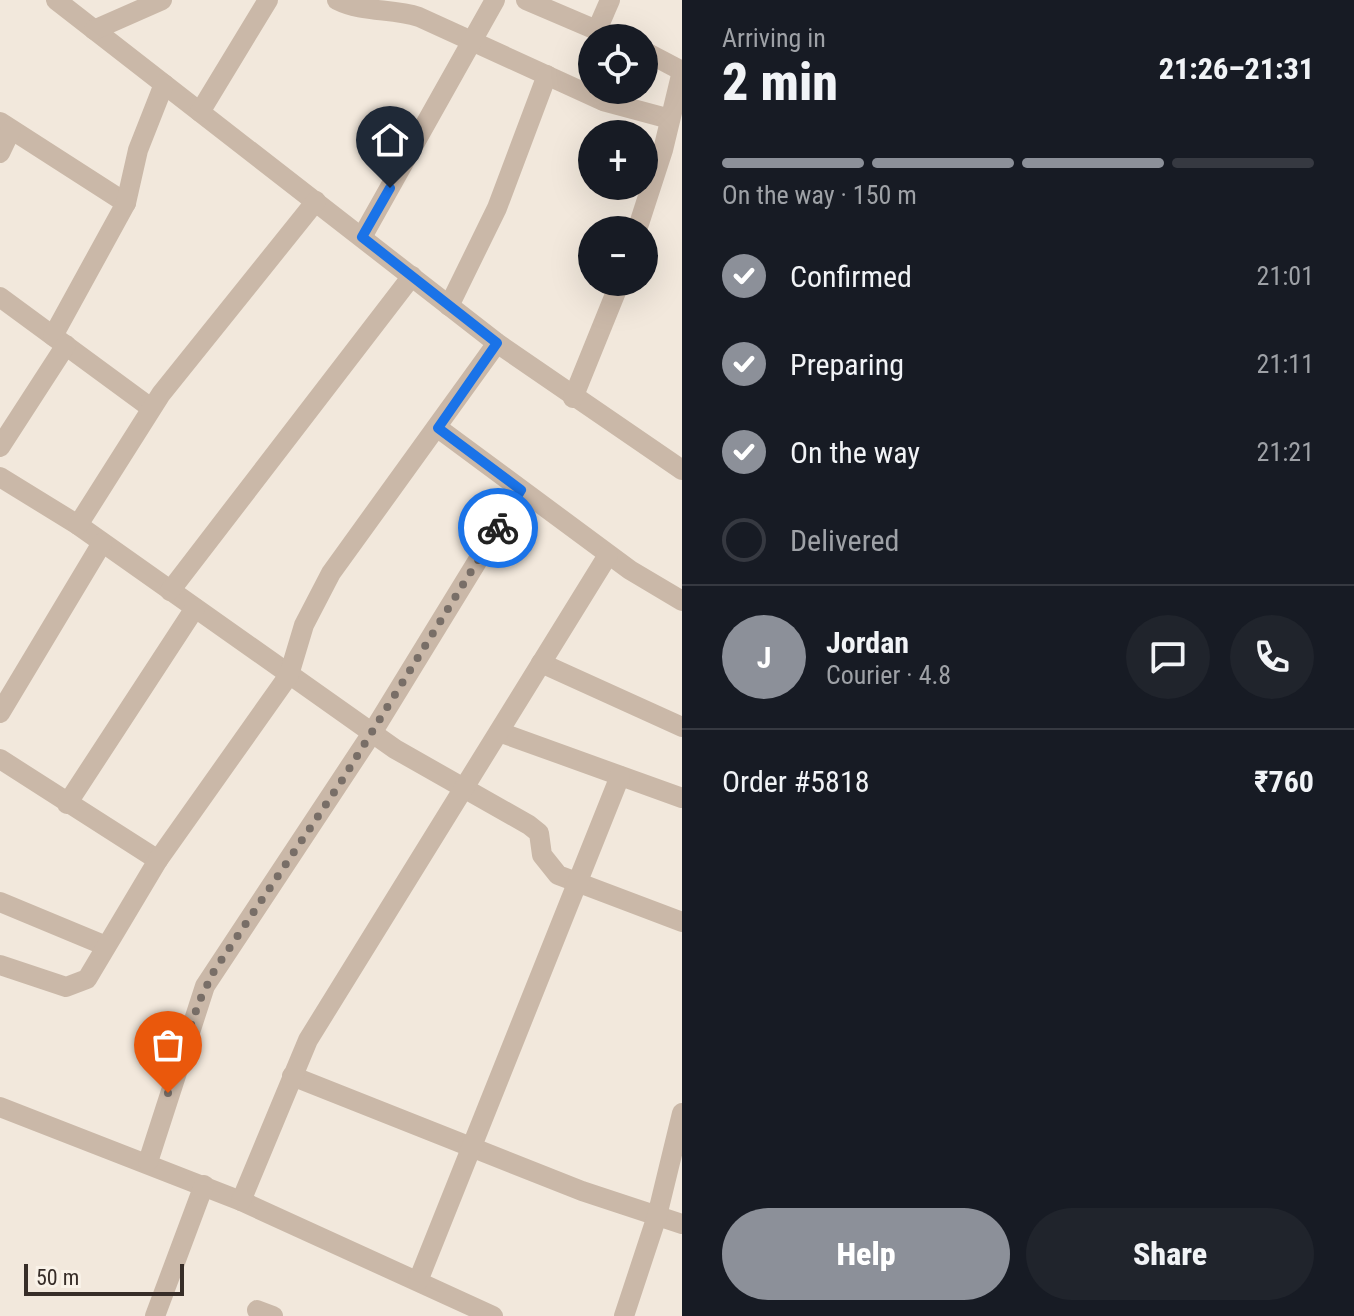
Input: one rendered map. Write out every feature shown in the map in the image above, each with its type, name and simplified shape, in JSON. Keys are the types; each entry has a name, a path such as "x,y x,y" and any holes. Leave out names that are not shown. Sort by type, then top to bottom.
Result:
{"street":[{"path":"56,0 497,343 682,470"},
{"path":"94,30 162,0"},
{"path":"200,112 268,0"},
{"path":"337,0 364,9 407,13 473,40 603,101 670,119"},
{"path":"362,237 495,0"},
{"path":"526,0 582,24"},
{"path":"607,24 610,0"},
{"path":"641,216 682,71 658,58"},
{"path":"449,306 497,208 547,75"},
{"path":"0,447 60,340 126,203 138,150 164,84"},
{"path":"0,153 6,126 126,203"},
{"path":"78,525 151,408 316,201"},
{"path":"170,591 412,276"},
{"path":"573,398 614,296"},
{"path":"0,297 151,408"},
{"path":"0,965 66,987 77,986 87,979 158,860 289,675 304,625 331,573 497,343"},
{"path":"438,428 608,555 682,601"},
{"path":"3,485 78,525 372,733 539,833 542,855 548,865 575,883 682,922"},
{"path":"148,1162 205,986 372,733 521,490"},
{"path":"0,713 102,543"},
{"path":"241,1201 292,1076 328,1005 608,555"},
{"path":"67,804 195,608"},
{"path":"541,663 682,727"},
{"path":"499,732 682,798"},
{"path":"0,759 158,860"},
{"path":"418,1281 469,1146 620,776"},
{"path":"0,902 106,946"},
{"path":"292,1076 469,1146 682,1224"},
{"path":"0,1107 204,1185 493,1316"},
{"path":"624,1316 657,1216 682,1113"},
{"path":"155,1316 204,1185"}],"way so far":[{"path":"168,1093 205,986 341,782 498,528"}],"route":[{"path":"390,188 362,237 497,343 438,428 521,490 498,528"}]}
